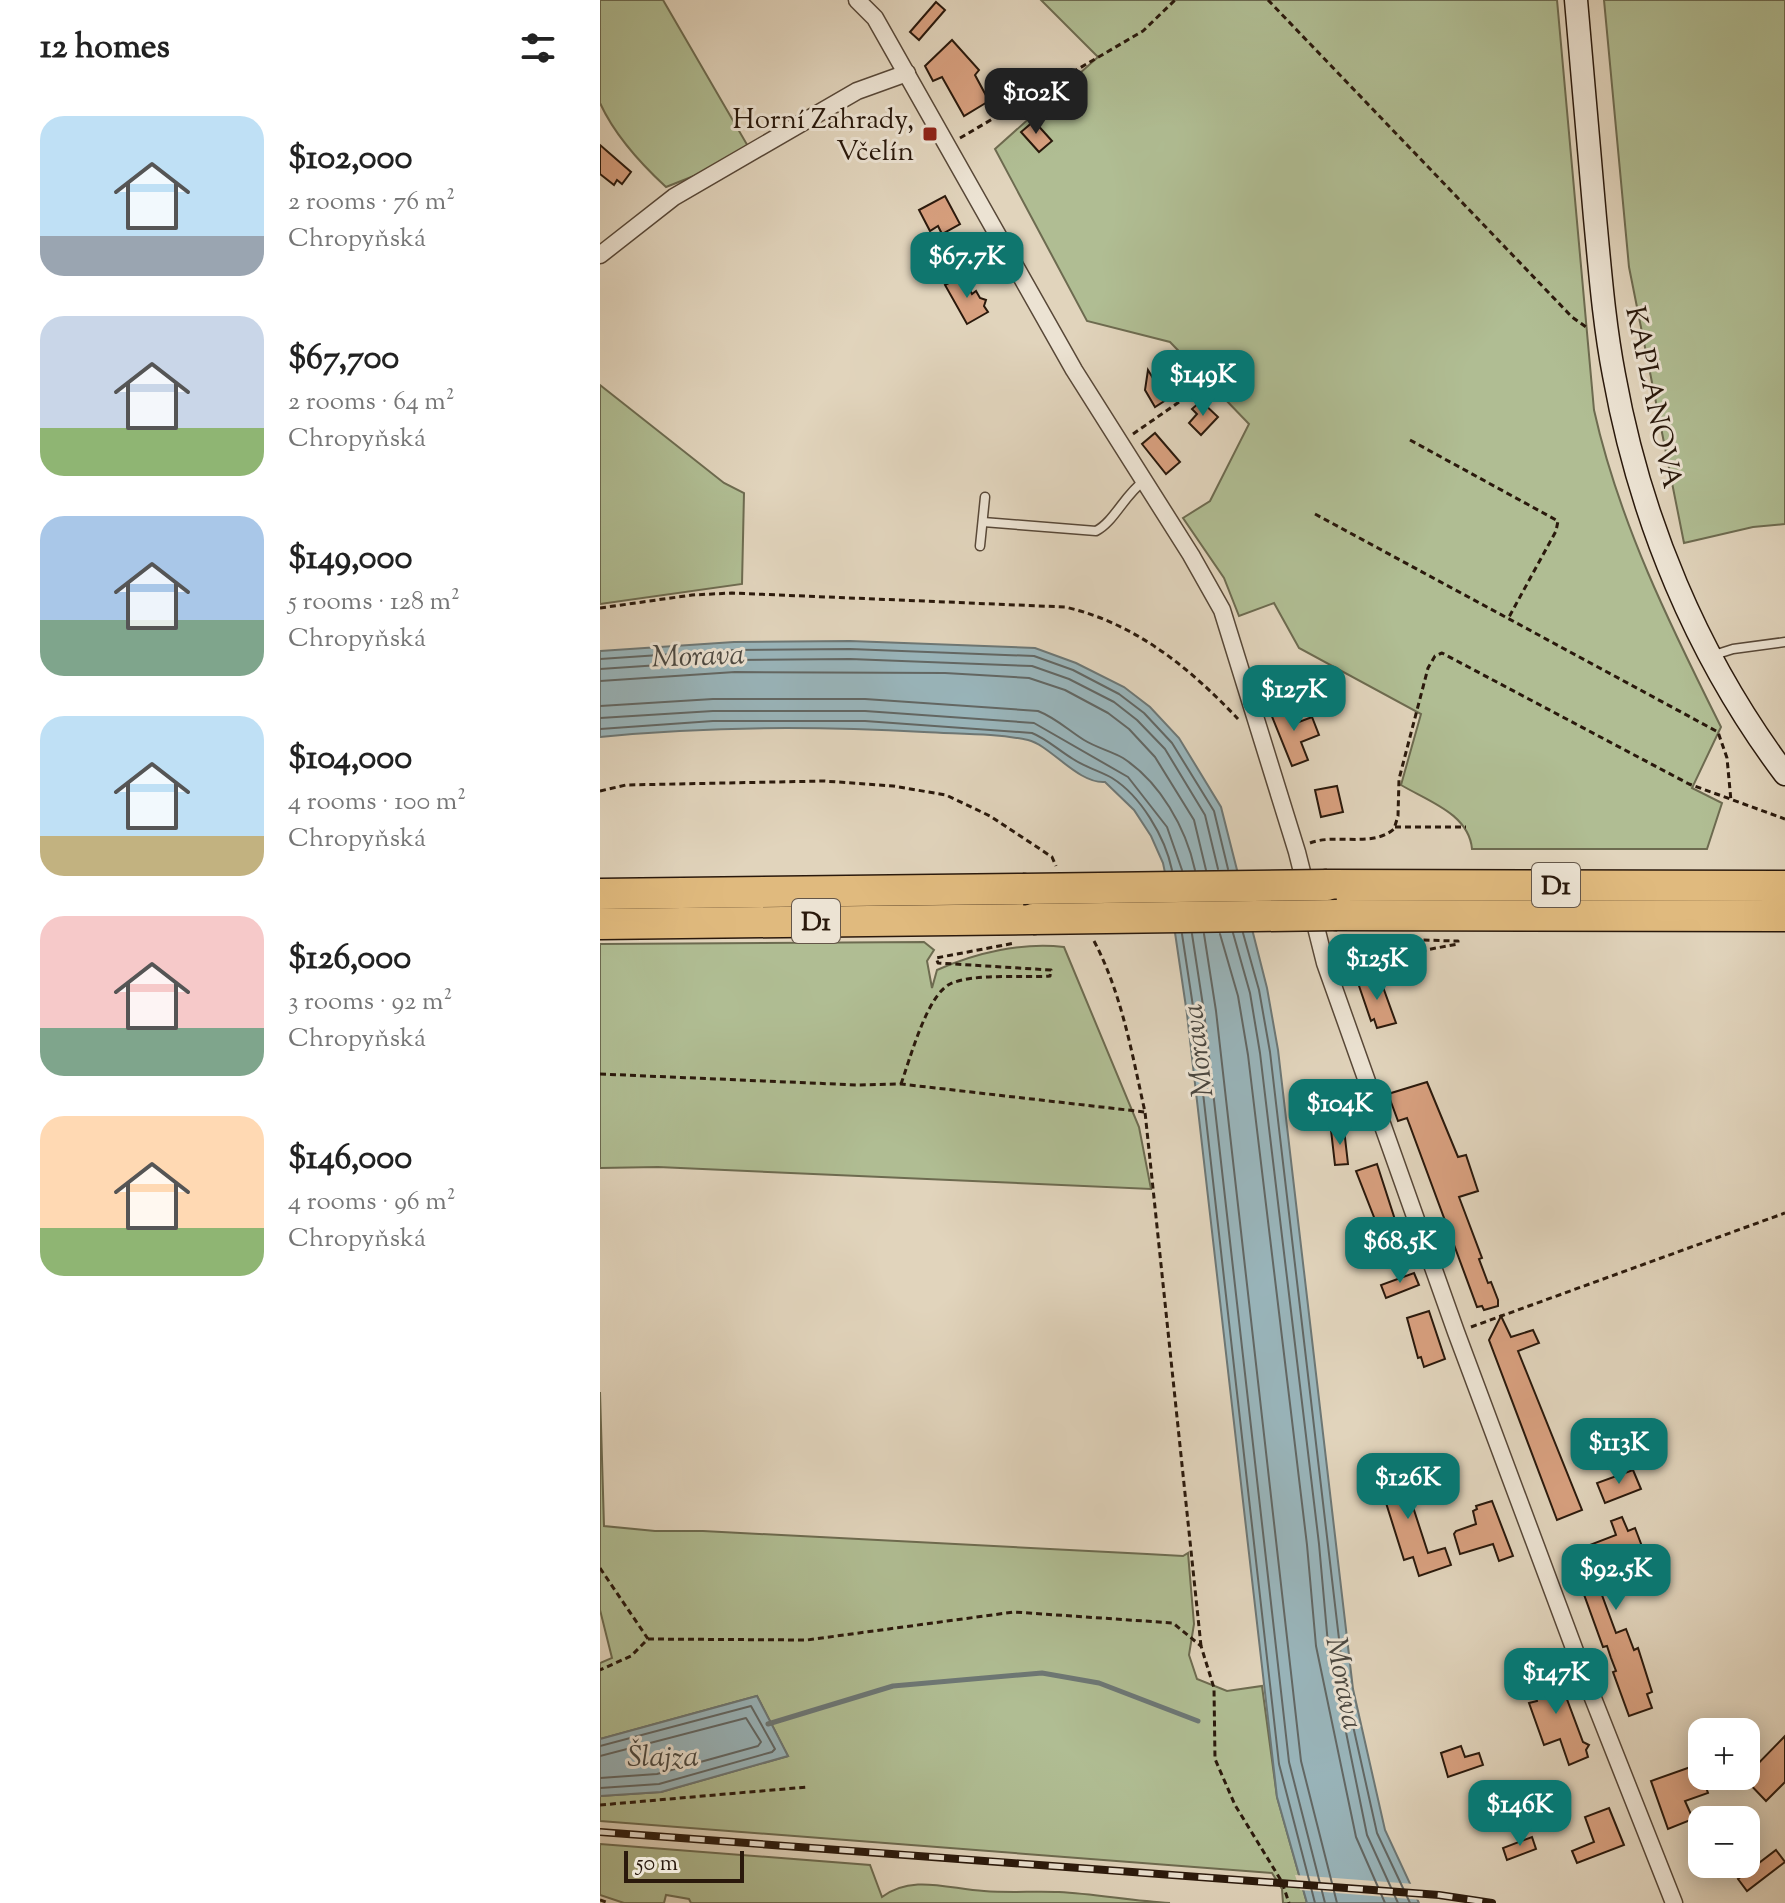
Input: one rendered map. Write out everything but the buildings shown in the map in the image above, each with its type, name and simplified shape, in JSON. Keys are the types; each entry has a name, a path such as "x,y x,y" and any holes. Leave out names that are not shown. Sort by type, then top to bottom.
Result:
{"highway":[{"name":"D1","path":"600,894 1327,885 1785,886"},
{"name":"D1","path":"600,924 1027,930 1337,915 1785,916"}],"main road":[{"name":"KAPLANOVA","path":"1576,0 1608,337 1622,415 1643,494 1677,586 1710,657 1754,731 1785,774"}],"street":[{"path":"857,0 875,18 1074,370 1222,610 1297,852 1325,963 1456,1332 1581,1668 1674,1903"},
{"path":"600,255 674,197 857,91 907,73"}],"lane":[{"path":"983,522 1096,531 1106,523 1126,495 1144,481"},
{"path":"980,546 985,497"},
{"path":"1710,657 1733,649 1785,642"}],"path":[{"path":"948,145 1143,31 1175,0"},
{"path":"1268,0 1572,317 1596,335 1608,337"},
{"path":"1120,443 1192,393"},
{"path":"1410,440 1558,521 1556,531 1509,617"},
{"path":"1315,514 1718,732 1727,758 1731,801"},
{"path":"600,608 692,595 778,593 1036,605 1083,611 1149,640 1214,693 1264,747"},
{"path":"1395,827 1399,779 1428,668 1439,654 1447,655 1689,784 1785,819"},
{"path":"600,791 626,785 824,781 893,786 946,795 990,816 1052,857 1058,870"},
{"path":"1297,852 1305,845 1330,838 1380,838 1395,827 1466,827"},
{"path":"901,1084 934,998 948,985 964,980 1050,976 1051,970 938,963 936,958 1027,930"},
{"path":"1090,933 1103,958 1127,1030 1145,1112 1201,1646 1214,1688 1215,1759 1235,1805 1282,1882 1289,1903"},
{"path":"1325,963 1377,959 1458,944 1458,941 1415,940"},
{"path":"600,1074 858,1085 901,1084 1145,1112"},
{"path":"1456,1332 1785,1213"},
{"path":"600,1568 648,1639"},
{"path":"600,1670 631,1656 648,1639 807,1640 1014,1612 1173,1623 1201,1646"},
{"path":"600,1805 807,1787"},
{"path":"600,1900 609,1903"}],"green space":[{"path":"600,0 663,0 749,148 704,172 666,187 656,178 621,138 600,103"},
{"path":"1041,0 1557,0 1594,410 1632,533 1665,611 1721,727 1692,788 1722,803 1707,849 1472,849 1463,826 1455,818 1401,785 1421,714 1299,648 1274,603 1239,616 1224,578 1183,518 1210,501 1249,424 1170,342 1087,321 995,149 1098,57"},
{"path":"1604,0 1785,0 1785,524 1753,527 1684,543 1629,267"},
{"path":"600,385 724,483 744,493 742,584 600,604"},
{"path":"924,942 934,950 927,961 932,988 937,970 967,959 1015,948 1064,947 1139,1127 1151,1189 658,1167 600,1168 600,944"},
{"path":"600,1392 604,1526 1183,1556 1188,1553 1194,1624 1189,1655 1197,1679 1227,1691 1262,1686 1277,1797 1307,1903 1283,1903 1282,1889 1272,1873 600,1821 600,1796 661,1792 788,1756 757,1696 600,1739 600,1663 612,1658 600,1610"},
{"path":"600,1844 870,1865 882,1897 894,1890 918,1884 993,1892 1073,1893 1170,1903 691,1903 689,1899 666,1895 664,1903 624,1903 600,1895"}],"water":[{"name":"Morava","path":"850,641 1035,648 1076,663 1124,687 1150,707 1179,738 1221,807 1267,988 1278,1050 1353,1689 1385,1830 1419,1903 1307,1903 1277,1797 1187,1014 1163,863 1151,836 1134,810 1105,782 1085,777 1037,743 1015,738 802,728 721,729 600,737 600,651 734,642"},
{"name":"Šlajza","path":"757,1696 788,1756 661,1792 600,1796 600,1739"}],"pier":[{"path":"1295,1875 1414,1884 1422,1900 1300,1890"}],"waterway":[{"path":"768,1724 893,1686 1042,1673 1099,1683 1198,1721"}],"railway":[{"path":"600,1832 1439,1895 1492,1903"}],"place":[{"name":"Horní Zahrady, Včelín","path":"930,134"}]}
